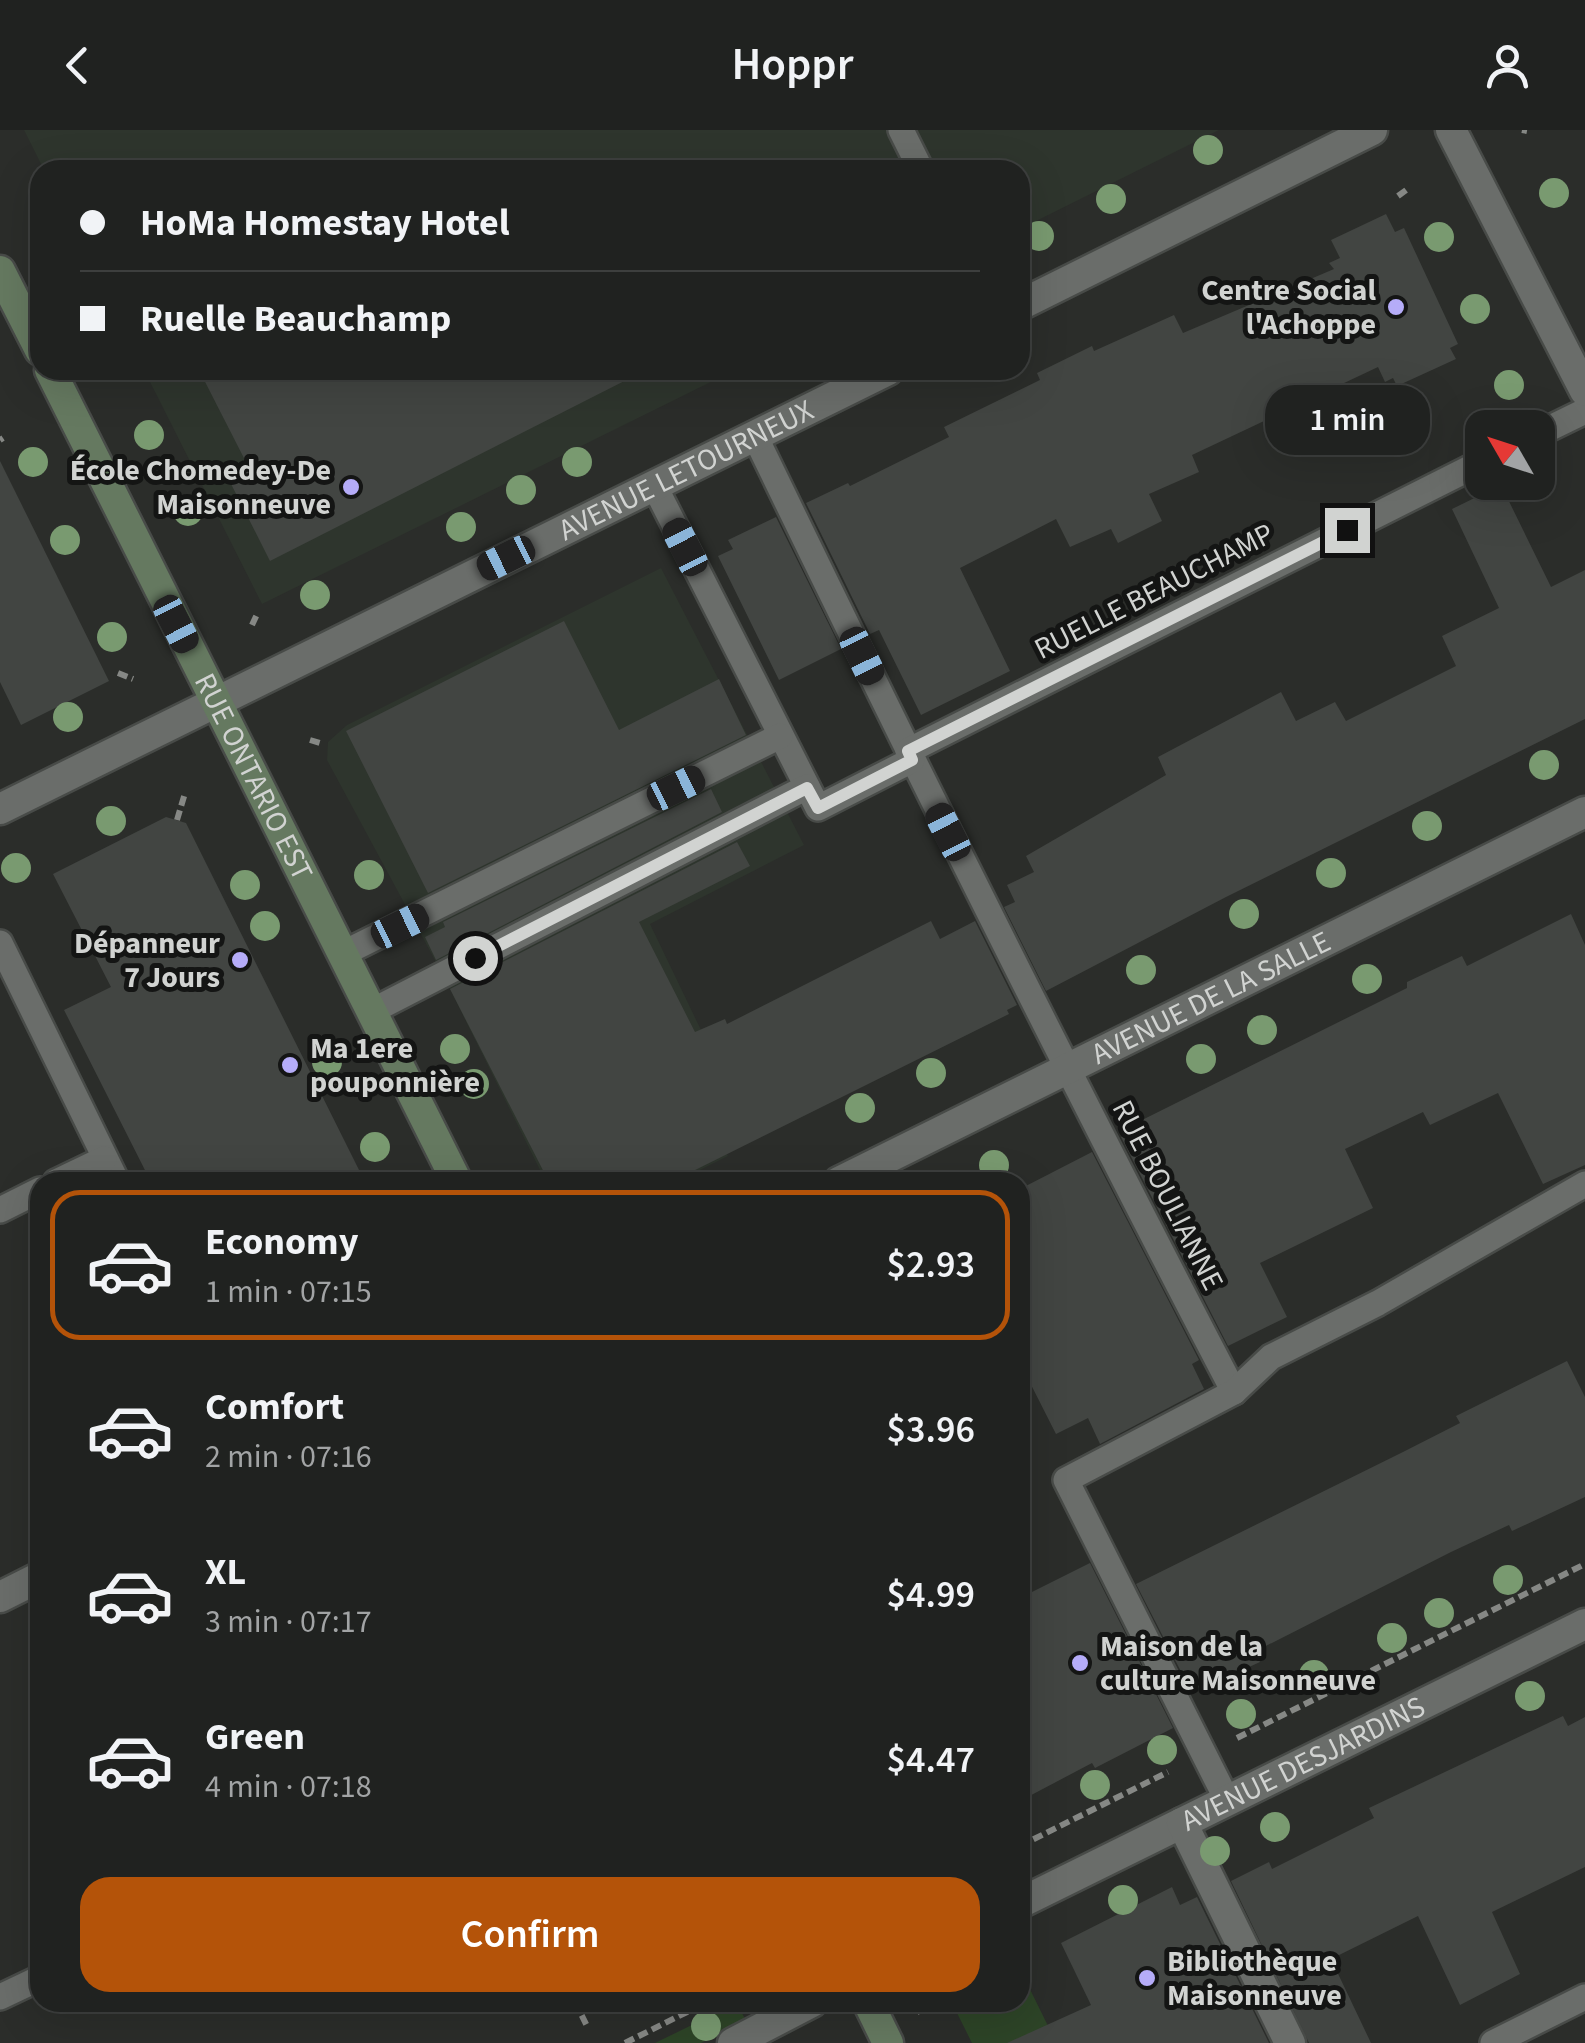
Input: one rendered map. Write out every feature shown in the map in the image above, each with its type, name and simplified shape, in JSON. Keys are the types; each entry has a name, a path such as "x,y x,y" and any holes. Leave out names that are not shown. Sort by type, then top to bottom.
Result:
{"main road":[{"path":"0,271 30,330"},
{"name":"RUE ONTARIO EST","path":"55,380 452,1172"},
{"path":"873,2012 888,2043"}],"street":[{"path":"1030,299 1372,130"},
{"path":"1451,130 1585,391"},
{"name":"AVENUE LETOURNEUX","path":"0,810 868,380"},
{"name":"AVENUE DE LA SALLE","path":"860,1172 1585,812"},
{"path":"0,1597 30,1582"},
{"name":"AVENUE DESJARDINS","path":"1030,1898 1585,1624"},
{"path":"1182,1823 1290,2043"},
{"path":"733,2043 793,2012"}],"lane":[{"path":"902,130 916,160"},
{"path":"1555,425 1585,410"},
{"name":"RUE BOULIANNE","path":"755,436 910,756 1234,1392"},
{"name":"RUELLE BEAUCHAMP","path":"807,788 818,808 910,756 1465,471"},
{"path":"372,1012 807,788 654,485"},
{"path":"342,954 780,736"},
{"path":"0,943 112,1172"},
{"path":"76,1172 104,1158"},
{"path":"1228,1800 1066,1480 1234,1392 1271,1357 1378,1304 1585,1184"},
{"path":"0,1210 30,1195"},
{"path":"0,1997 30,1983"},
{"path":"1493,2043 1585,1997"}],"path":[{"path":"1398,196 1409,188"},
{"path":"252,626 258,612"},
{"path":"118,673 133,679"},
{"path":"310,740 320,743"},
{"path":"176,820 184,793"},
{"name":"AVENUE DESJARDINS","path":"1030,1841 1585,1564"},
{"path":"579,2012 588,2028"},
{"path":"625,2043 687,2012"}],"shaded area":[{"path":"24,130 1219,130 1030,224 1030,160 39,160"},
{"name":"École Chomedey-De Maisonneuve","path":"149,380 715,380 262,604"},
{"path":"661,568 804,845 650,924 701,1030 672,1049 728,1156 696,1172 541,1172 443,975 327,760 328,742 347,725"}],"green space":[{"path":"1030,1989 1050,2030 1039,2043 972,2043 956,2012 1030,2012"},
{"path":"719,2012 742,2012 746,2021 701,2043 655,2043"}],"building":[{"path":"1386,214 1395,232 1404,228 1458,344 1450,348 1456,359 1397,386 1393,378 1385,382 1378,367 1192,455 1199,472 1149,494 1162,521 1118,543 1111,529 1070,547 1056,519 960,568 1010,671 921,715 879,630 870,634 806,503 848,483 850,486 949,437 944,427 1040,380 1037,373 1092,346 1094,351 1174,315 1183,333 1334,269 1329,263 1340,258 1331,240"},
{"path":"204,380 626,380 270,561 227,476 248,466"},
{"path":"0,461 109,681 21,725 0,682"},
{"path":"1470,500 1508,500 1551,587 1585,570 1585,719 1046,991 1004,907 1015,902 1007,885 1034,872 1026,856 1166,775 1158,757 1281,692 1296,721 1335,702 1346,721 1456,666 1442,636 1499,608 1452,509"},
{"path":"776,517 841,649 779,680 718,556 733,549 728,540"},
{"path":"564,621 619,730 719,679 746,735 428,893 346,731"},
{"path":"711,789 722,812 436,960 425,937 445,927 443,922"},
{"path":"166,817 186,823 360,1172 146,1172 64,1010 111,987 53,874"},
{"path":"737,842 750,866 639,922 695,1032 725,1019 727,1024 931,921 940,939 975,921 1017,1005 1007,1010 1009,1014 691,1172 544,1172 450,989"},
{"path":"1571,914 1585,945 1585,1165 1543,1184 1498,1093 1430,1125 1423,1112 1345,1149 1373,1208 1260,1263 1287,1317 1228,1346 1121,1137 1128,1133 1126,1128 1407,988 1407,982 1462,956 1467,966"},
{"path":"1092,1152 1199,1360 1192,1364 1204,1389 1100,1444 1088,1418 1056,1434 1030,1383 1030,1184"},
{"path":"1567,1361 1585,1397 1585,1497 1512,1531 1509,1525 1451,1552 1254,1652 1260,1662 1192,1693 1136,1584 1460,1423 1456,1416"},
{"name":"Maison de la culture Maisonneuve","path":"1090,1563 1173,1728 1095,1768 1092,1763 1030,1796 1030,1593"},
{"path":"1563,1716 1568,1726 1585,1717 1585,1867 1492,1912 1520,1974 1460,2005 1418,1916 1331,1959 1371,2043 1309,2043 1231,1881 1269,1862 1272,1869 1374,1818 1369,1808"},
{"name":"Bibliothèque Maisonneuve","path":"1172,1887 1180,1905 1197,1897 1269,2043 1007,2043 1091,2005 1061,1943"}],"place":[{"name":"Centre Social l'Achoppe","path":"1396,307"},
{"name":"École Chomedey-De Maisonneuve","path":"351,487"},
{"name":"Dépanneur 7 Jours","path":"240,960"},
{"name":"Ma 1ere pouponnière","path":"290,1065"},
{"name":"Maison de la culture Maisonneuve","path":"1080,1663"},
{"name":"Bibliothèque Maisonneuve","path":"1147,1978"}],"route":[{"path":"475,958 807,788 818,808 912,760 908,751 1347,530"}]}
